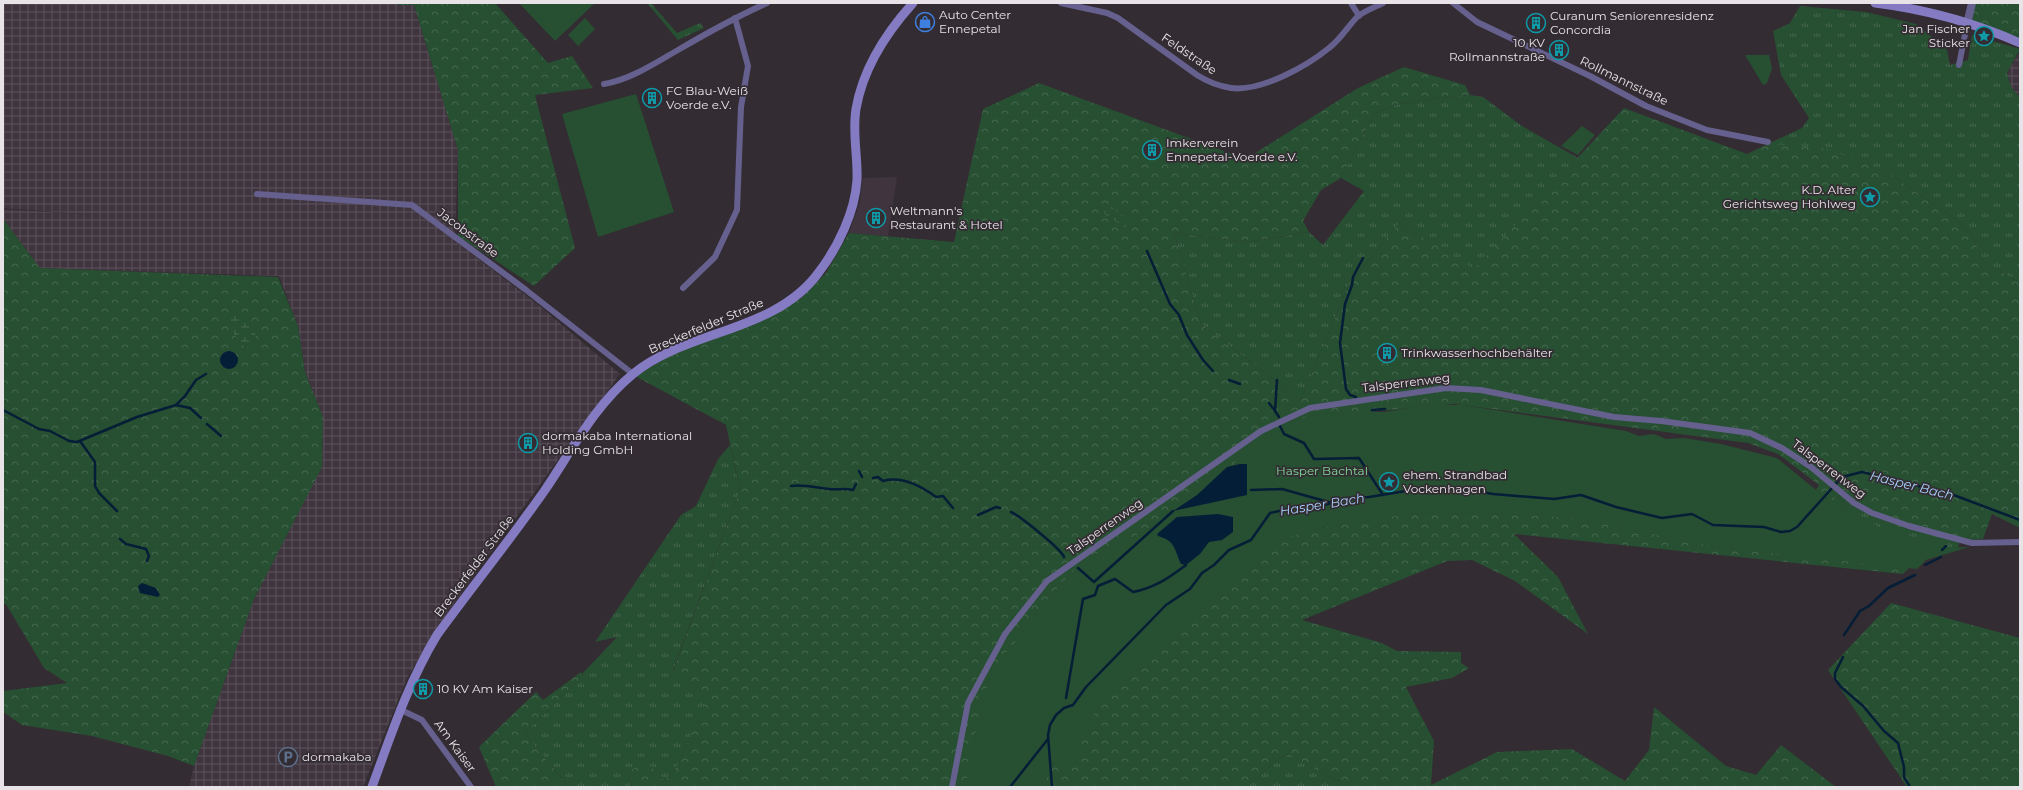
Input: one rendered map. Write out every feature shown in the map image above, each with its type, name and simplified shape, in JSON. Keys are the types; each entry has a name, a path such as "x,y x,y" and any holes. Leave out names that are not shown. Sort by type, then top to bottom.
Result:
{"main road":[{"name":"Breckerfelder Straße","path":"372,787 400,709 420,664 437,635 544,491 603,404 633,374 661,356 769,313 797,295 820,272 841,234 855,195 857,179 854,120 860,90 876,52 887,34 913,3"},
{"path":"1875,3 1900,7 1967,24 2020,43"}],"street":[{"path":"604,84 616,82 660,60 735,18 767,3"},
{"name":"Feldstraße","path":"1061,3 1107,13 1118,18 1197,75 1219,86 1232,88 1261,85 1286,74 1319,56 1338,41 1358,16 1382,3"},
{"path":"1351,3 1358,16"},
{"path":"1959,65 1972,3"},
{"name":"Rollmannstraße","path":"1457,4 1477,22 1590,76 1646,106 1707,130 1768,142"},
{"path":"683,288 715,257 736,210 741,107 748,66 735,18"},
{"name":"Jacobstraße","path":"257,194 412,205 526,290 633,374"},
{"name":"Talsperrenweg","path":"952,787 968,703 1005,634 1047,581 1261,431 1310,408 1446,388 1481,390 1614,417 1750,433 1782,448 1811,466 1854,503 1872,513 1909,526 1972,542 2020,542"},
{"name":"Am Kaiser","path":"400,709 422,720 471,787"}],"shaded area":[{"path":"3,3 397,3 398,5 414,5 458,150 455,241 537,304 620,374 447,613 407,678 363,787 189,787 194,766 254,599 322,466 323,417 305,371 298,326 279,276 40,268 3,219 3,209 95,215 3,208"},
{"path":"2020,51 2020,98 2011,87 2007,73"},
{"path":"897,177 888,236 849,233 860,202 863,178"}],"green space":[{"path":"397,3 495,3 548,63 572,56 593,88 535,95 575,248 534,286 458,236 458,150 414,5 398,5"},
{"path":"519,3 595,3 555,41"},
{"path":"647,3 651,3 677,33 700,23 704,28 678,40"},
{"path":"1972,3 2020,3 2020,43 1968,23"},
{"path":"1800,6 1866,12 1916,24 1947,50 1950,65 1968,60 1972,35 2020,49 2007,73 2011,87 2020,98 2020,283 1983,261 1971,233 1951,216 1885,171 1768,144 1802,128 1809,118 1781,75 1773,31 1790,23"},
{"path":"585,18 595,29 578,46 568,35"},
{"path":"1745,55 1769,55 1772,68 1767,83 1763,85"},
{"path":"1404,67 1465,85 1470,95 1421,100 1391,106 1374,114 1341,178 1321,190 1303,221 1309,232 1247,242 1174,233 1201,324 1301,400 1348,286 1399,223 1474,269 1624,108 1747,154 1768,144 1825,148 1885,171 1951,216 1971,233 1983,261 2020,283 2020,528 1992,514 1983,539 1960,541 1926,533 1847,505 1836,497 1804,535 1916,561 1903,574 1514,534 1558,577 1588,634 1515,581 1472,560 1447,561 1302,620 1382,643 1397,651 1461,652 1461,663 1469,668 1452,678 1406,687 1434,741 1431,785 1497,752 1572,749 1625,781 1649,750 1654,707 1726,766 1756,775 1781,745 1836,787 1340,787 1342,782 1331,778 1289,754 1279,758 1247,787 630,787 629,772 645,760 664,781 678,765 709,694 673,671 740,490 726,425 635,376 682,349 770,315 800,299 826,273 849,233 954,242 983,109 1039,83 1246,159 1358,88","holes":["1455,404 1748,443 1778,454 1819,485 1795,525 1336,415"]},
{"path":"636,94 674,212 598,237 562,114"},
{"path":"1470,95 1483,97 1522,126 1578,158 1474,270 1399,223 1348,286 1301,400 1201,324 1174,233 1247,242 1309,232 1323,245 1364,191 1341,178 1374,114 1391,106 1421,100"},
{"path":"1582,126 1595,135 1578,155 1561,146"},
{"path":"1103,203 1108,204 1131,222 1131,227 1124,227 1105,214 1102,205"},
{"path":"3,219 40,268 278,277 298,326 305,372 323,417 322,467 254,599 194,766 168,756 92,736 22,725 3,712 3,691 67,683 44,668 6,604 3,604"},
{"path":"231,312 249,317 256,336 246,349 229,326 227,321"},
{"name":"Hasper Bachtal","path":"1426,405 1463,405 1626,431 1639,436 1654,434 1666,439 1684,438 1721,444 1777,458 1827,499 1833,500 1855,515 1881,528 1928,541 1938,548 1969,547 1926,560 1917,569 1716,547 1575,518 1492,513 1408,514 1310,530 1280,540 1115,683 1090,721 1078,752 1076,764 1056,762 1042,787 965,787 980,711 992,670 1017,640 1045,602 1085,558 1115,547 1164,520 1185,506 1235,463 1242,447 1274,429 1308,416 1344,412 1384,412"},
{"path":"730,445 740,490 673,670 710,694 678,765 664,781 629,772 630,787 569,787 524,733 583,676 582,674 617,637 595,642 681,515 696,506 718,459"},
{"path":"1836,497 1847,505 1926,533 1960,541 1958,548 1916,561 1804,535"},
{"path":"1891,603 2020,638 2020,787 1907,787 1828,670"},
{"path":"581,672 583,676 524,733 569,787 496,787 479,747 536,692 543,700"},
{"path":"1290,754 1331,778 1342,782 1340,787 1247,787 1279,758"}],"water":[{"path":"225,351 233,351 238,356 236,367 233,369 225,369 220,364 220,356"},
{"path":"1247,464 1247,495 1173,511 1197,495 1227,467"},
{"path":"1218,514 1233,517 1233,532 1222,540 1209,542 1200,554 1186,565 1181,564 1171,543 1157,534 1177,517"},
{"path":"142,583 156,588 160,595 158,597 140,593 138,586"}],"waterway":[{"path":"1147,251 1170,304 1179,315 1187,335 1203,360 1213,371"},
{"path":"1356,397 1350,395 1346,389 1340,343 1345,304 1352,285 1353,277 1363,258"},
{"path":"3,410 39,429 50,431 69,441 77,442 137,417 176,405 185,396 196,380 206,374"},
{"path":"1229,380 1240,384"},
{"path":"1277,380 1275,411 1279,417"},
{"path":"1269,403 1275,411"},
{"path":"176,405 190,408 201,418"},
{"path":"1372,410 1385,409"},
{"path":"207,424 221,436"},
{"path":"1280,426 1284,434 1304,443 1314,459 1359,458 1383,495"},
{"path":"80,441 95,462 95,486 99,493 117,511"},
{"path":"859,471 862,477"},
{"name":"Hasper Bach","path":"1052,787 1048,735 1050,725 1056,715 1064,708 1073,705 1086,687 1166,605 1190,589 1202,573 1214,565 1229,550 1251,540 1270,513 1302,506 1324,505 1349,498 1369,497 1412,490 1459,488 1493,494 1554,499 1581,495 1616,507 1662,518 1692,514 1713,525 1764,527 1781,532 1790,531 1797,527 1842,477 1862,472 1951,494 2020,520"},
{"path":"873,478 878,477 883,481 897,480 911,483 936,497 943,496 953,508"},
{"path":"791,486 801,485 829,489 853,490 856,484"},
{"path":"1251,490 1282,489 1332,503"},
{"path":"978,515 996,507 1000,508"},
{"path":"1078,568 1094,582 1173,511"},
{"path":"1011,512 1040,533 1056,547 1064,557"},
{"path":"120,539 126,544 146,549 149,556 147,561"},
{"path":"1942,550 1946,546"},
{"path":"1925,565 1941,557"},
{"path":"1066,698 1083,599 1095,595 1098,586 1115,579 1133,592 1148,588 1167,578 1186,565"},
{"path":"1844,635 1860,611 1869,606 1888,588 1915,575"},
{"path":"1843,657 1835,673 1835,679 1841,687 1863,706 1884,731 1898,743 1904,767 1904,777 1910,787"},
{"path":"1010,787 1048,739"}],"place":[{"name":"Auto Center Ennepetal","path":"925,22"},
{"name":"Curanum Seniorenresidenz Concordia","path":"1536,23"},
{"name":"Jan Fischer Sticker","path":"1984,36"},
{"name":"10 KV Rollmannstraße","path":"1559,50"},
{"name":"FC Blau-Weiß Voerde e.V.","path":"652,98"},
{"name":"Imkerverein Ennepetal-Voerde e.V.","path":"1152,150"},
{"name":"K.D. Alter Gerichtsweg Hohlweg","path":"1870,197"},
{"name":"Weltmann's Restaurant & Hotel","path":"876,218"},
{"name":"Trinkwasserhochbehälter","path":"1387,353"},
{"name":"dormakaba International Holding GmbH","path":"528,443"},
{"name":"ehem. Strandbad Vockenhagen","path":"1389,482"},
{"name":"10 KV Am Kaiser","path":"423,689"},
{"name":"dormakaba","path":"288,757"}]}
